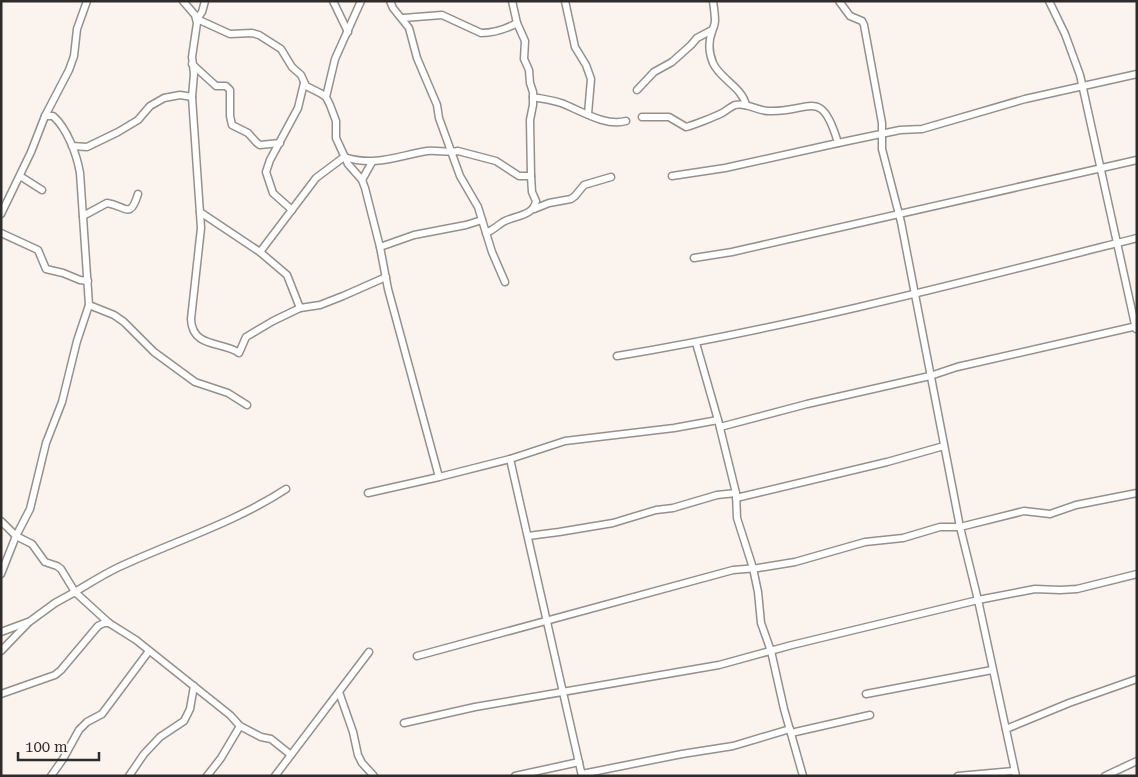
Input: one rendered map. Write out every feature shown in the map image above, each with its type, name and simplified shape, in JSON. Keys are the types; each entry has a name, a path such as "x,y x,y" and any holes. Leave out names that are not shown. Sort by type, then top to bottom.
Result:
{"street":[{"path":"1,214 20,176 45,116 69,70 74,56 77,29 87,1"},
{"path":"183,1 196,19 230,34 252,33 267,39 281,49 292,67 301,75 304,83 309,88 326,97 336,122 335,134 344,157 362,180 439,477"},
{"path":"205,1 202,12 196,19 192,64 194,74 192,97 201,228 191,319 194,331 199,337 213,345 230,348 239,353 249,335 300,308 320,305 386,277"},
{"path":"333,1 348,32"},
{"path":"326,97 335,59 361,1"},
{"path":"390,1 409,28 417,58 437,105 439,118 460,176 475,200 505,282"},
{"path":"512,1 517,23 525,41 524,59 529,70 533,97 530,120 532,192 536,201 533,209"},
{"path":"565,1 576,46 591,79 588,114"},
{"path":"713,1 715,21 709,49 713,64 742,96 746,105"},
{"path":"840,1 850,16 862,21 864,25 882,122 882,149 898,213 960,527 978,600 1015,773 958,776"},
{"path":"368,493 510,459 564,441 719,423 930,376 957,367 1136,327 1080,76 1070,47 1049,1"},
{"path":"403,18 442,15 481,33 507,28 517,23"},
{"path":"637,90 654,72 672,62 697,38 712,30"},
{"path":"192,64 216,86 226,86 230,90 232,125 246,132 260,145 280,143"},
{"path":"672,176 725,168 900,130 922,129 1025,99 1137,74"},
{"path":"292,210 273,193 266,175 266,168 298,108 304,83"},
{"path":"72,146 87,147 118,132 138,120 156,102 164,98 180,95 192,97"},
{"path":"533,97 558,102 609,122 618,123 626,121"},
{"path":"642,117 669,117 686,127 721,114 737,105 746,105 766,111 778,111 805,105 815,106 828,119 834,129 838,144"},
{"path":"1,574 16,536 30,509 46,443 62,402 77,341 89,304 80,173 72,146 59,122 53,116 50,106"},
{"path":"45,116 53,116"},
{"path":"344,157 372,162 425,152 443,150 452,153 458,151 496,161 522,177 531,176"},
{"path":"260,252 316,178 344,157"},
{"path":"694,258 720,254 1137,160"},
{"path":"362,180 372,162"},
{"path":"20,176 42,190"},
{"path":"486,233 505,221 533,209 549,203 570,199 584,185 610,177"},
{"path":"83,216 107,203 131,209 138,194"},
{"path":"200,212 260,252 287,276 300,308"},
{"path":"380,247 414,235 482,220"},
{"path":"1,233 36,249 46,268 88,281"},
{"path":"617,356 696,343 914,295 1137,238"},
{"path":"89,304 114,315 124,322 154,352 195,382 228,392 247,405"},
{"path":"696,343 719,423 736,495 737,518 753,568 761,623 771,651 803,776"},
{"path":"528,536 613,523 717,495 736,495 887,462 944,446"},
{"path":"510,459 582,775 682,754 733,746 790,731 870,715"},
{"path":"1,650 29,622 54,603 120,567 246,512 286,489"},
{"path":"417,656 732,570 802,560 865,542 903,538 929,529 950,526 960,527 1024,511 1050,514 1076,505 1137,493"},
{"path":"1,521 16,536 32,544 45,562 57,566 75,592 109,623 136,640 230,715 240,726 261,737 271,739 291,755"},
{"path":"404,723 475,707 719,665 978,600 1035,589 1077,589 1137,574"},
{"path":"1,632 29,622"},
{"path":"1,694 55,675 98,626 109,623"},
{"path":"51,776 79,730 87,722 102,714 149,652"},
{"path":"274,776 369,652"},
{"path":"866,694 992,670"},
{"path":"1006,729 1069,703 1137,679"},
{"path":"129,776 144,754 160,737 184,721 190,709 194,686"},
{"path":"339,692 353,732 358,755 362,763 374,776"},
{"path":"208,776 240,726"},
{"path":"1106,776 1137,761"},
{"path":"515,776 579,762"}]}
